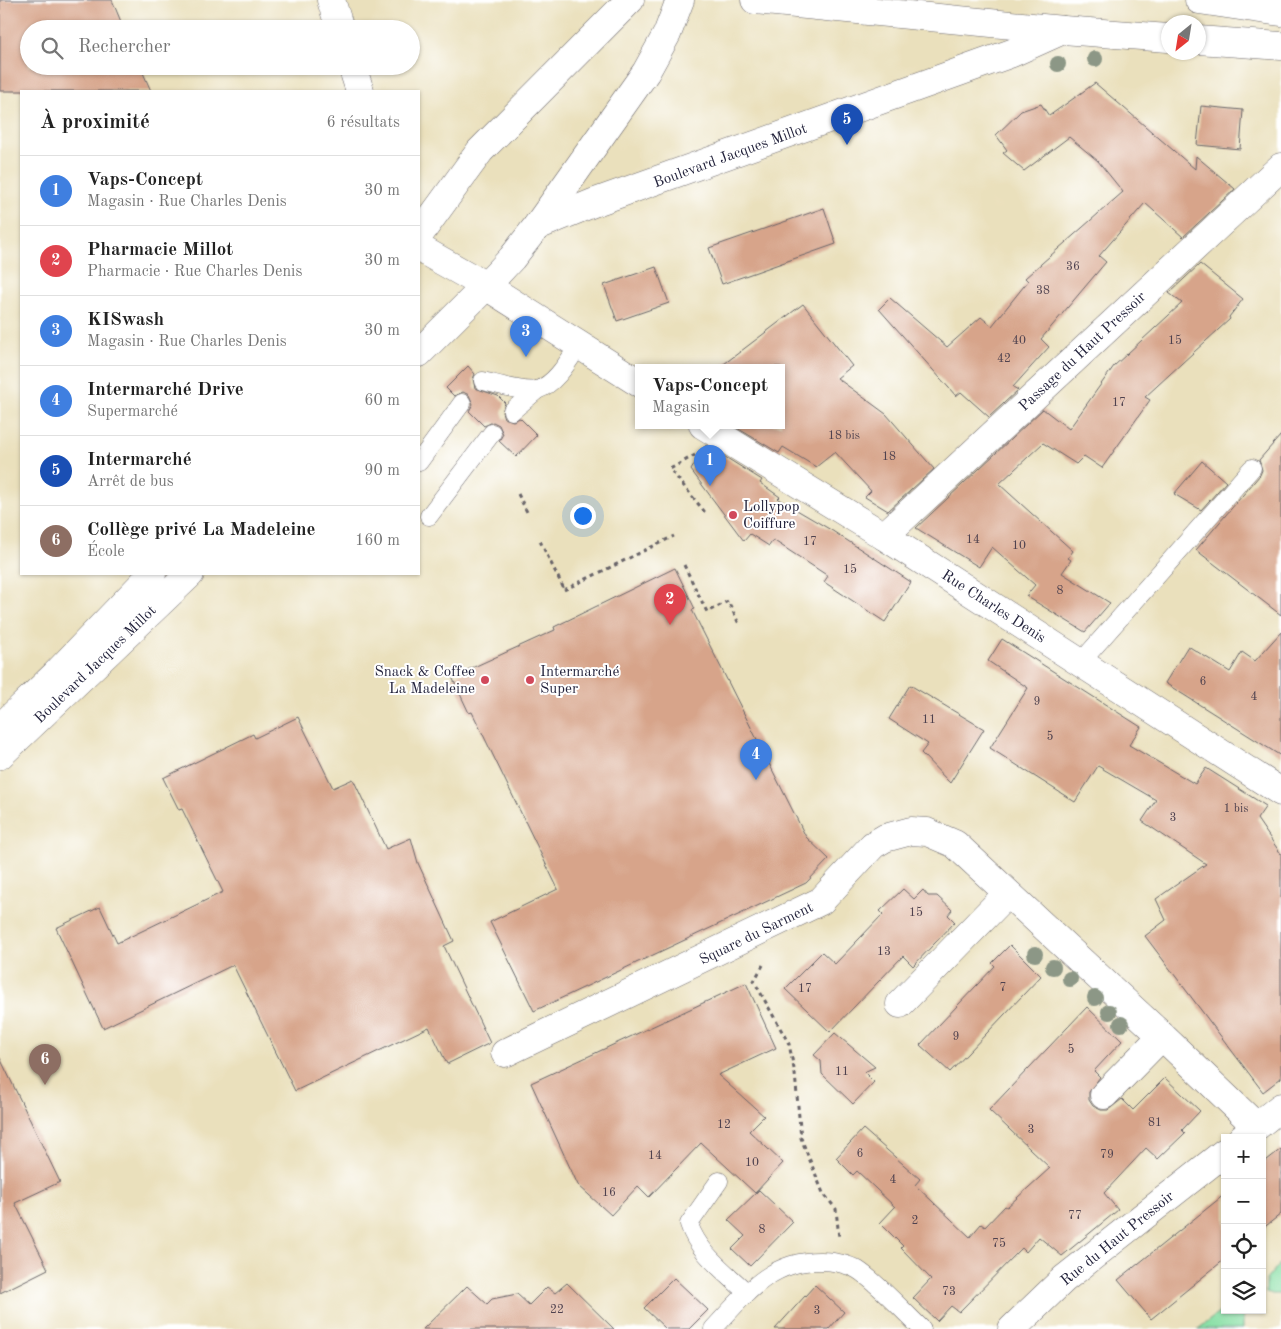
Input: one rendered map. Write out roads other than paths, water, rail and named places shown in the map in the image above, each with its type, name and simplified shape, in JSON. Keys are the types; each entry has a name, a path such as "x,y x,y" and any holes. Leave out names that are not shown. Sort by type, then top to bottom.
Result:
{"street":[{"path":"331,0 337,20"},
{"path":"420,233 480,151 581,47 630,0"},
{"path":"420,353 512,258 537,226 646,72 667,34 680,0"},
{"name":"Boulevard Jacques Millot","path":"756,0 1063,30 1161,37"},
{"path":"1199,0 1281,12"},
{"name":"Boulevard Jacques Millot","path":"537,226 593,204 1012,53 1063,30"},
{"path":"1206,41 1281,46"},
{"path":"355,75 360,90"},
{"name":"Passage du Haut Pressoir","path":"884,536 1281,167"},
{"path":"420,249 486,286 635,379"},
{"name":"Rue Charles Denis","path":"713,431 884,536 1281,792"},
{"name":"Boulevard Jacques Millot","path":"0,728 55,675 151,575"},
{"name":"Boulevard Jacques Millot","path":"0,755 189,575"},
{"name":"Square du Sarment","path":"505,1053 821,902 873,845 897,834 927,832 955,844 1162,1036 1249,1132"},
{"path":"900,1004 1007,894"},
{"path":"1104,1095 1162,1036"},
{"path":"1249,1132 1281,1107"},
{"name":"Rue du Haut Pressoir","path":"1012,1329 1064,1280 1221,1155"}],"lane":[{"path":"512,411 552,380 564,367 579,344"},
{"path":"483,381 510,388 537,390"},
{"path":"420,461 462,403"},
{"path":"429,516 492,433"},
{"path":"1081,662 1252,468"},
{"path":"719,1181 689,1224 693,1239 701,1249 748,1293"},
{"path":"713,1329 748,1293 772,1272 790,1264 810,1261 842,1264 857,1270 922,1329"}],"place":[{"name":"Intermarché","path":"847,145"},
{"name":"KISwash","path":"526,357"},
{"name":"Vaps-Concept","path":"710,486"},
{"name":"Lollypop Coiffure","path":"733,515"},
{"name":"Pharmacie Millot","path":"670,625"},
{"name":"Snack & Coffee La Madeleine","path":"485,680"},
{"name":"Intermarché Super","path":"530,680"},
{"name":"Intermarché Drive","path":"756,780"},
{"name":"Collège privé La Madeleine","path":"45,1085"}]}
